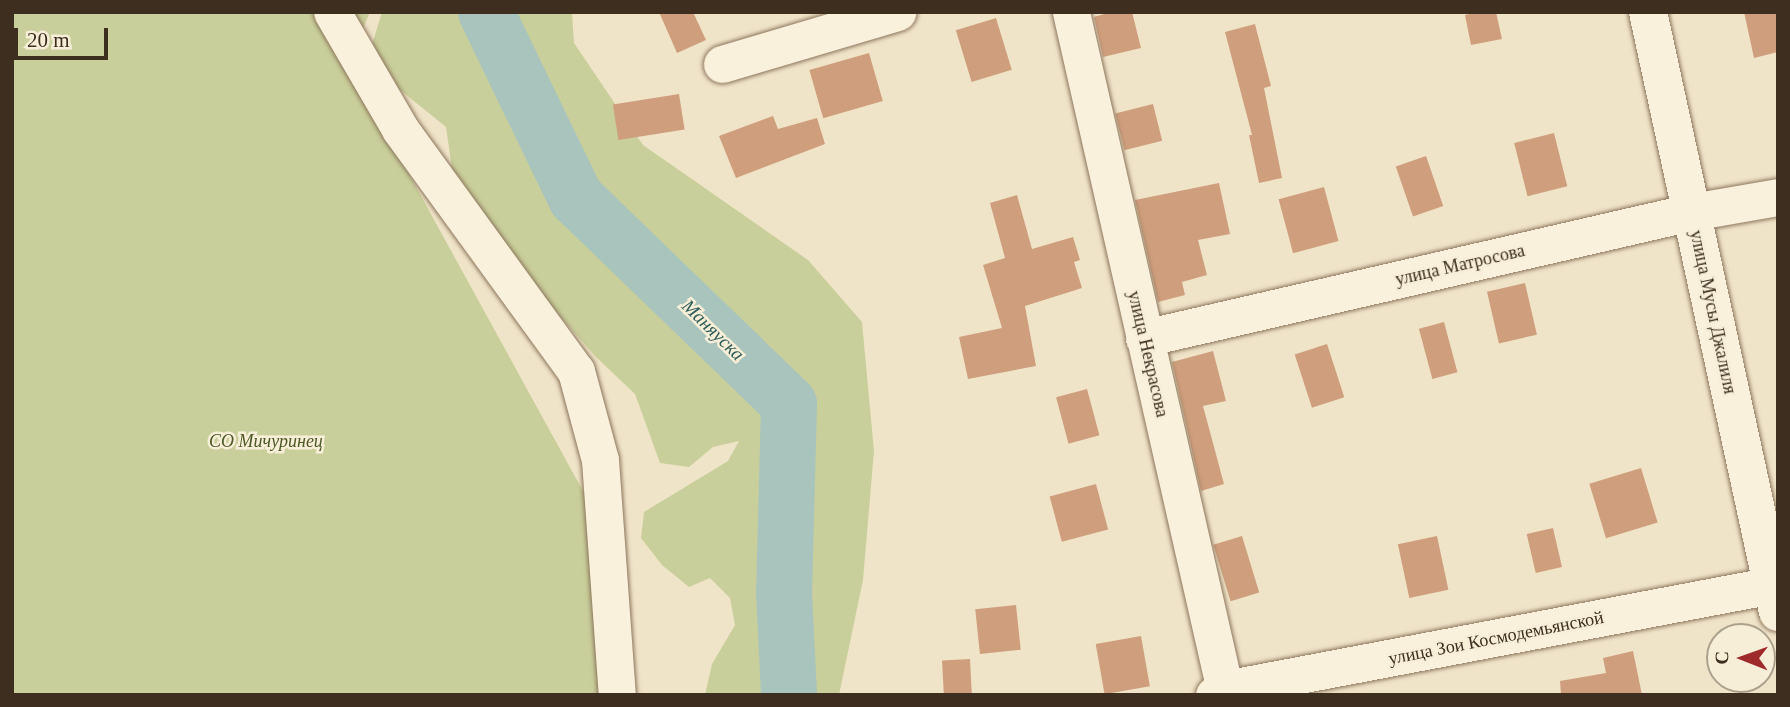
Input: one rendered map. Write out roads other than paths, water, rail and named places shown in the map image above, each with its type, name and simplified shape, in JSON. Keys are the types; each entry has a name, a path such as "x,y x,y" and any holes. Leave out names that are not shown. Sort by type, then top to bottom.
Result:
{"main road":[{"name":"улица Мусы Джалиля","path":"1648,12 1776,593"}],"street":[{"path":"332,12 400,129 576,371 600,460 617,695"},
{"path":"722,64 897,12"},
{"name":"улица Некрасова","path":"1071,12 1222,693"},
{"name":"улица Матросова","path":"1144,338 1692,212 1778,197"},
{"name":"улица Зои Космодемьянской","path":"1222,693 1776,593"}],"waterway":[{"name":"Маняуска","path":"486,12 576,198 789,404 784,592 789,695"}],"park label":[{"name":"СО Мичуринец","path":"266,441"}]}
